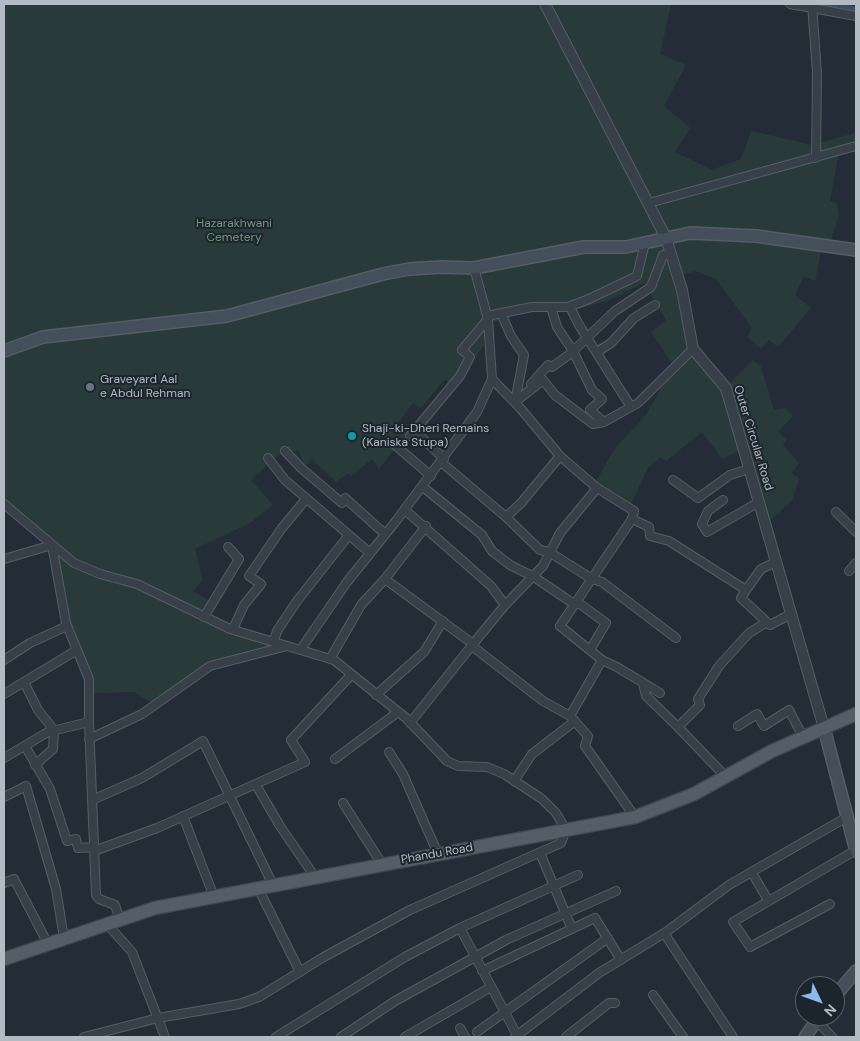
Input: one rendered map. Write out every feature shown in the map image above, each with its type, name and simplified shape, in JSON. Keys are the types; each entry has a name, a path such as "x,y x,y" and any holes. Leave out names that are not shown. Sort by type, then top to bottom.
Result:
{"main road":[{"path":"4,351 43,337 227,316 383,274 409,269 441,267 474,268 584,247 626,248 690,233 756,236 856,250"},
{"name":"Phandu Road","path":"4,959 155,908 635,817 694,794 772,751 856,714"},
{"name":"Outer Circular Road","path":"824,728 856,845"},
{"path":"845,984 856,971"},
{"path":"805,1037 813,1026"}],"street":[{"name":"Outer Circular Road","path":"545,4 666,238 682,290 693,349 726,388 824,728"},
{"path":"790,4 812,5 856,16"},
{"path":"812,5 817,73 816,158"},
{"path":"649,203 856,146"},
{"path":"645,243 637,276 570,306 532,307 488,317 462,350 470,357 460,376 412,433 540,550 549,552 592,579 602,582 676,638"},
{"path":"515,402 548,365 552,367 573,351 615,311 651,288 663,255 671,254"},
{"path":"301,649 347,582 431,476 477,412 492,379 488,317 474,268"},
{"path":"597,352 611,342 634,318 655,305"},
{"path":"570,306 631,407"},
{"path":"551,307 557,327 573,351 592,390 602,399 590,410 604,422"},
{"path":"501,313 524,355 515,402"},
{"path":"515,402 542,380 556,395 593,424 604,422 638,403 693,349"},
{"path":"492,379 515,402 560,456 597,488 634,512 632,519 560,626 602,660 660,693"},
{"path":"395,445 431,476"},
{"path":"285,451 301,468 342,503 345,498 386,534"},
{"path":"506,517 560,456"},
{"path":"268,458 285,480 370,553"},
{"path":"673,480 698,498 730,475 749,469"},
{"path":"423,486 482,536 492,551 510,565 533,577 574,604 580,604 606,623 590,650"},
{"path":"410,723 505,605 543,566 560,533 597,488"},
{"path":"233,630 244,605 261,584 249,576 282,528 306,499"},
{"path":"723,500 708,511 702,524 707,532 758,502"},
{"path":"4,504 74,563 100,574 137,584 233,630 330,659 398,712 447,761 458,766 487,767 514,781 542,799 556,813 566,830 561,843 410,910 259,997 239,1004 158,1018 111,1034 84,1037"},
{"path":"405,510 426,526 491,586 505,605"},
{"path":"836,512 856,532"},
{"path":"632,519 649,526 650,536 669,541 746,590"},
{"path":"330,659 361,605 385,579 426,526"},
{"path":"274,641 277,631 297,601 349,535"},
{"path":"4,559 52,545"},
{"path":"52,545 67,626 89,679 89,739 96,895 99,899 115,905 120,920"},
{"path":"204,617 239,559 228,547"},
{"path":"776,562 761,569 741,598 770,625 791,614"},
{"path":"849,571 856,563"},
{"path":"385,579 443,621 543,701 572,719 588,736 585,746 635,817"},
{"path":"376,695 424,652 443,621"},
{"path":"678,727 700,705 698,699 720,666 749,633 767,622"},
{"path":"4,660 30,643 67,626"},
{"path":"89,739 142,714 210,666 289,646"},
{"path":"4,694 77,650"},
{"path":"514,781 532,754 572,719 602,660"},
{"path":"25,746 54,797 66,841 76,839 78,848 94,849 183,816 305,762 291,740 351,676"},
{"path":"24,682 38,710 54,730 53,749 35,765"},
{"path":"643,683 646,696 726,777"},
{"path":"738,726 757,714 764,726 790,710 803,737"},
{"path":"335,759 398,712"},
{"path":"5,755 54,730 89,722"},
{"path":"92,800 142,778 203,741 231,795 273,885"},
{"path":"390,752 403,774 438,854"},
{"path":"256,785 280,826 315,877"},
{"path":"4,797 26,786 54,880 64,938"},
{"path":"343,803 382,864"},
{"path":"183,816 214,896"},
{"path":"460,928 517,1037 599,973 664,934 729,885 847,817"},
{"path":"830,904 750,947 733,922 856,845"},
{"path":"540,853 572,929"},
{"path":"752,873 768,900"},
{"path":"276,1037 405,957 460,928 578,875"},
{"path":"4,882 14,879 48,944"},
{"path":"258,888 300,972"},
{"path":"341,1037 395,1001 506,940 616,891"},
{"path":"482,970 595,918 620,960"},
{"path":"107,924 132,952 165,1037"},
{"path":"664,934 733,1037"},
{"path":"477,1032 608,938"},
{"path":"405,1037 491,987"},
{"path":"653,995 683,1037"},
{"path":"566,1037 577,1034 609,1003 614,1003"},
{"path":"824,1026 832,1037"},
{"path":"460,1028 465,1037"}],"green space":[{"name":"Hazarakhwani Cemetery","path":"4,4 671,4 660,54 686,65 664,106 690,128 675,152 712,170 741,159 751,131 812,145 855,133 856,121 856,146 839,151 830,201 836,203 839,215 829,246 822,246 815,281 804,276 795,295 811,308 778,347 769,340 761,349 747,337 752,328 716,279 696,271 678,276 693,349 726,387 753,360 761,367 774,410 785,408 793,416 778,432 787,440 783,445 799,463 792,473 799,478 792,500 765,526 743,449 722,459 702,432 666,461 661,457 648,468 628,510 592,488 615,448 646,415 674,366 651,332 666,320 644,283 609,300 569,312 529,312 485,324 484,345 454,387 445,379 421,408 413,403 397,424 407,433 379,469 372,459 351,476 348,473 336,482 312,459 305,466 298,450 277,456 251,480 273,505 250,523 195,549 203,580 193,591 211,602 201,615 289,646 210,666 156,705 134,692 89,693 89,679 66,623 52,545 4,505"}],"waterway":[{"path":"826,4 856,10"}],"place":[{"name":"Graveyard Aal e Abdul Rehman","path":"90,387"},
{"name":"Shaji-ki-Dheri Remains (Kaniska Stupa)","path":"352,436"}]}
